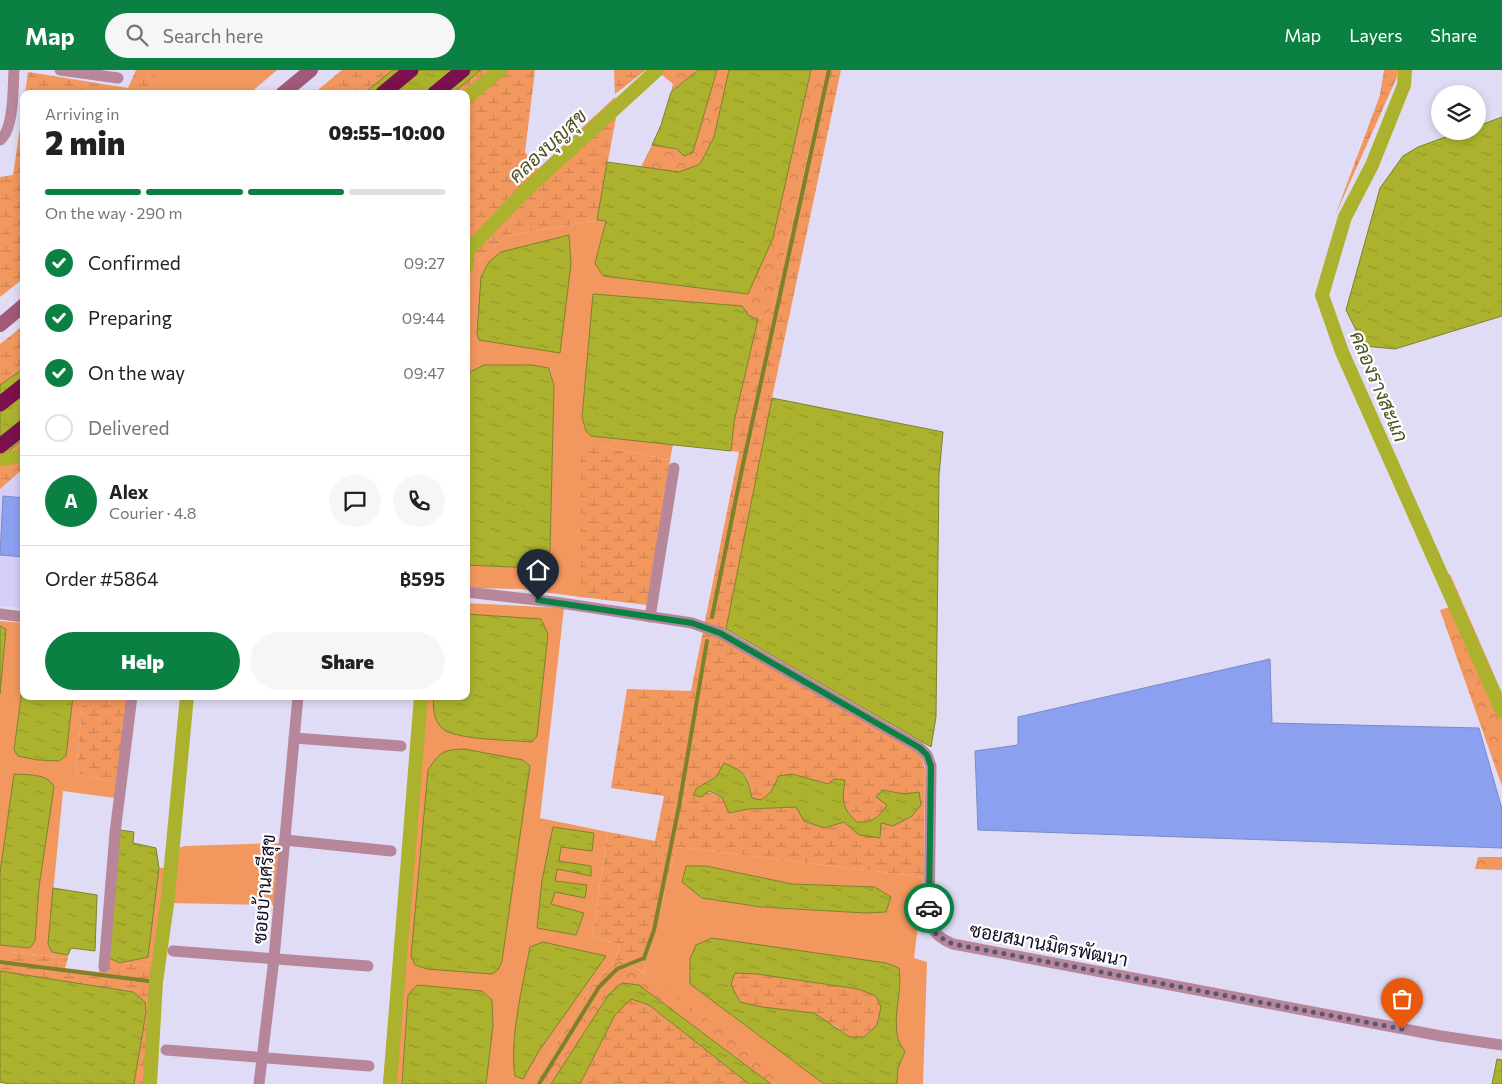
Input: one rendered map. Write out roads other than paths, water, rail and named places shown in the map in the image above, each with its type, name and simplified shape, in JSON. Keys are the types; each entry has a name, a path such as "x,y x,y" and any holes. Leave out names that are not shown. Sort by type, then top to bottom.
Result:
{"highway":[{"path":"387,90 411,70"},
{"path":"439,90 463,70"},
{"path":"0,404 20,388"},
{"path":"0,446 20,430"}],"main road":[{"path":"287,90 311,70"},
{"path":"0,325 20,308"}],"street":[{"path":"0,140 10,124 14,70"},
{"path":"60,70 118,78"},
{"path":"650,617 674,468"},
{"name":"ซอยสมานมิตรพัฒนา","path":"470,592 545,601 692,623 720,633 920,748 927,755 931,766 932,778 929,923 934,932 942,939 953,944 1427,1034 1502,1045"},
{"path":"0,614 20,616"},
{"path":"104,967 116,833 132,700"},
{"name":"ซอยบ้านศรีสุข","path":"259,1084 274,958 298,700"},
{"path":"294,738 401,746"},
{"path":"285,840 391,851"},
{"path":"173,951 368,966"},
{"path":"166,1050 368,1066"}],"water":[{"path":"393,70 481,70 457,90 368,90"},
{"path":"698,70 717,70 693,152 684,156 677,149 652,145 661,125 671,92"},
{"path":"729,70 811,70 773,238 748,294 603,276 595,263 606,221 597,220 607,162 679,172 700,164 714,137"},
{"path":"1502,117 1502,316 1395,349 1364,346 1346,310 1380,188 1403,156 1418,147 1437,140 1486,140 1486,123"},
{"path":"569,235 571,264 560,353 479,340 477,334 481,277 489,262 501,252"},
{"path":"593,294 742,306 749,316 758,319 734,422 731,451 591,436 586,431 582,417"},
{"path":"484,365 532,365 549,368 554,386 550,550 544,564 535,568 470,565 470,372"},
{"path":"20,371 20,442 0,458 0,385"},
{"path":"772,398 943,432 939,475 936,717 931,747 726,629"},
{"path":"470,614 541,619 548,634 537,736 532,742 485,739 450,733 440,726 434,700 470,700"},
{"path":"0,626 6,629 0,694"},
{"path":"21,700 73,700 66,756 59,761 38,760 18,756 14,750"},
{"path":"464,749 523,760 530,766 502,961 498,970 492,974 427,969 415,965 411,956 428,770 442,753"},
{"path":"724,763 737,769 744,775 747,779 752,798 761,800 771,792 779,776 792,774 828,784 834,779 845,780 843,793 845,808 857,822 867,822 875,819 881,813 887,805 876,797 883,790 904,794 919,792 921,805 912,816 893,826 881,823 880,838 859,835 844,822 824,828 804,821 796,807 749,809 729,813 722,797 709,791 701,797 693,795 697,788 716,777"},
{"path":"14,774 42,777 51,782 54,787 39,887 35,941 30,948 0,945 0,873"},
{"path":"553,827 594,833 592,851 561,847 559,861 591,866 591,876 557,869 555,881 587,885 585,898 555,892 551,904 584,913 576,935 537,928 542,880"},
{"path":"120,830 134,832 133,843 156,848 159,868 148,957 120,963 109,958"},
{"path":"686,866 706,866 792,884 875,887 891,897 886,912 865,913 761,907 702,898 682,882"},
{"path":"53,888 97,895 95,951 71,948 68,955 52,952 48,944"},
{"path":"712,938 886,963 899,968 900,985 896,1030 905,1052 898,1068 897,1084 824,1084 690,984 690,959 696,945","holes":["735,973 757,974 858,989 876,996 881,1007 877,1025 864,1037 850,1037 814,1013 762,1007 740,1002 731,985"]},
{"path":"543,942 606,956 539,1051 523,1079 515,1076 515,1029 530,947"},
{"path":"0,971 133,992 145,1002 146,1012 134,1084 9,1084 0,1082"},
{"path":"622,983 639,985 771,1084 749,1084 649,1005 631,999 615,1015 580,1084 551,1084 609,994"},
{"path":"417,985 482,991 492,1000 493,1026 486,1084 402,1084 408,995"},
{"path":"1497,1059 1502,1060 1502,1084 1492,1084"}],"waterway":[{"path":"470,95 500,70"},
{"name":"คลองบุญสุข","path":"470,248 526,190 657,70"},
{"path":"712,617 742,469 829,70"},
{"name":"คลองรางสะแก","path":"1405,70 1404,85 1372,165 1345,217 1322,295 1342,352 1502,711"},
{"name":"คลองบุญสุข","path":"0,459 20,456"},
{"path":"539,1084 599,987 617,969 644,958 654,930 679,806 707,641"},
{"path":"150,1084 156,982 168,897 187,700"},
{"path":"390,1084 421,700"},
{"path":"0,962 156,982"}]}
